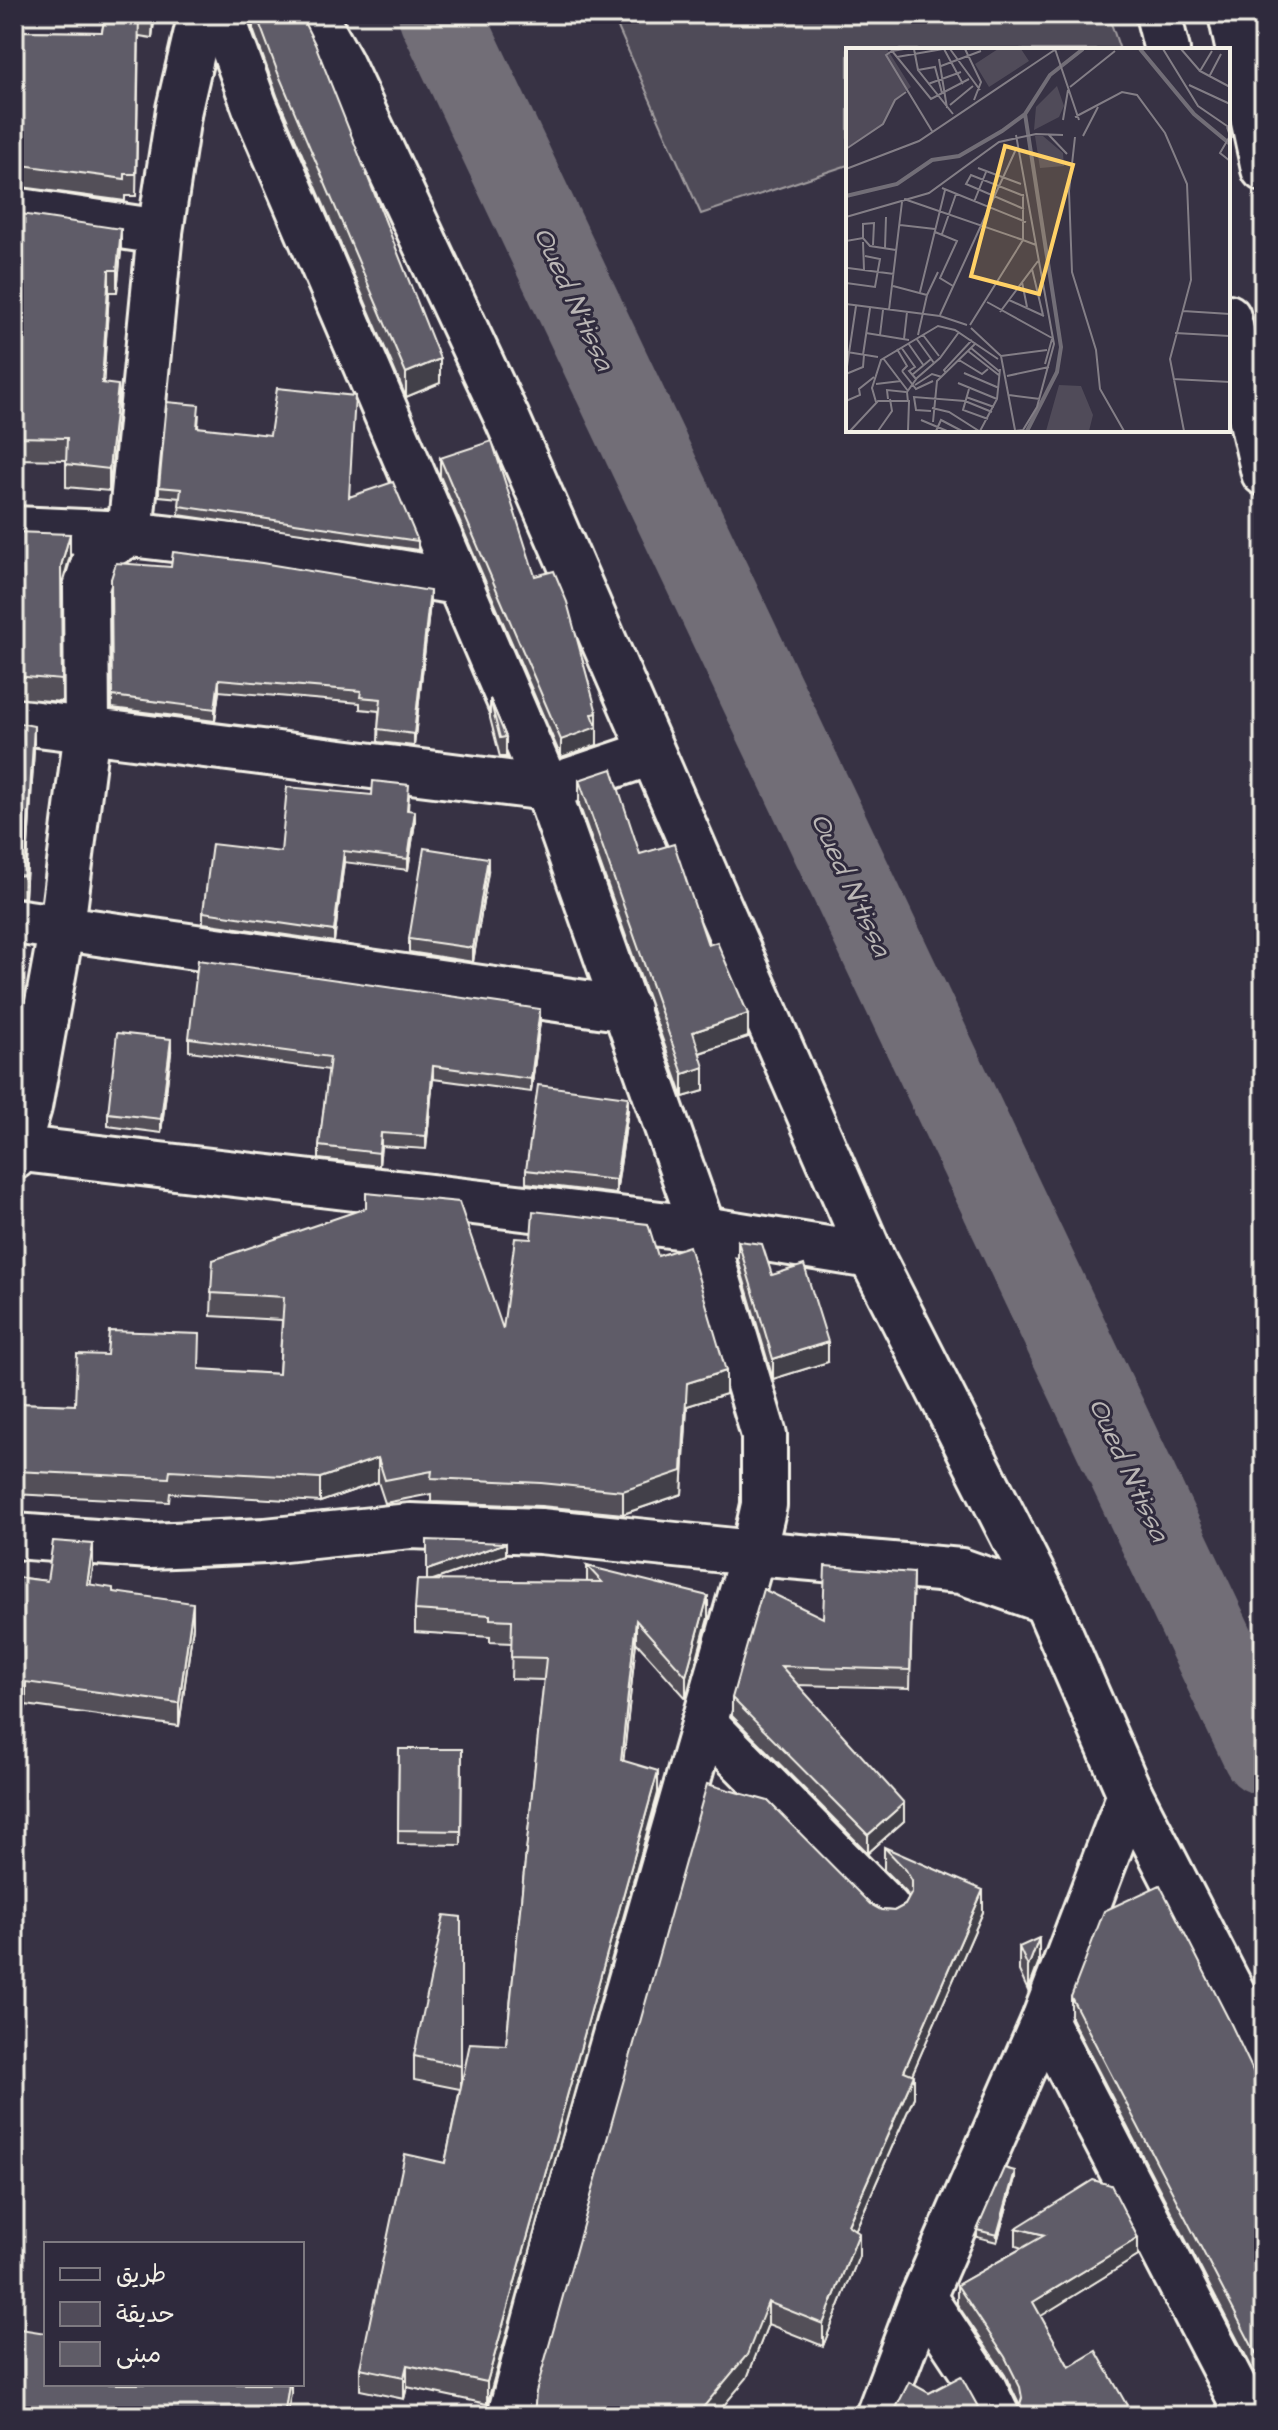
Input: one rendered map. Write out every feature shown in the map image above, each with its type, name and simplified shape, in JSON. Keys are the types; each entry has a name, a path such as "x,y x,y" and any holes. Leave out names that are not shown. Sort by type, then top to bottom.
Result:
{"main road":[{"path":"130,534 160,232 179,109 201,14"},
{"path":"221,14 255,107 547,788 703,1229 764,1435 764,1505 753,1553 510,2416"},
{"path":"313,14 341,64 506,416 871,1256 1046,1601 1130,1794 1264,2054"},
{"path":"1158,14 1166,48"},
{"path":"1231,14 1250,152"},
{"path":"14,210 160,232"},
{"path":"1230,326 1264,473"},
{"path":"14,529 130,534 266,550 457,582"},
{"path":"130,534 97,552 86,588 87,730 62,926 29,1107 15,1151 703,1229 871,1256"},
{"path":"14,721 547,788 651,753"},
{"path":"14,921 627,1009"},
{"path":"14,1536 150,1546 265,1541 410,1526 540,1531 961,1571 1046,1601"},
{"path":"704,1723 888,1909"},
{"path":"878,2416 923,2297 1044,2020 1130,1794"},
{"path":"1044,2020 1249,2416"},
{"path":"923,2297 984,2389 997,2416"}],"green space":[{"path":"612,14 1108,14 1119,48 846,48 846,166 701,214"}],"building":[{"path":"105,14 139,14 136,174 125,174 125,179 14,164 14,31 102,32"},
{"path":"256,14 300,14 315,44 440,359 406,373 278,73"},
{"path":"14,213 121,229 117,270 109,270 102,383 118,385 109,469 66,464 67,438 14,437"},
{"path":"277,388 355,396 349,497 393,482 418,541 179,506 181,489 159,487 167,402 199,405 197,427 270,435"},
{"path":"492,441 535,576 554,571 567,602 597,713 592,714 597,727 561,740 440,458"},
{"path":"14,532 70,534 61,566 62,680 14,676"},
{"path":"173,552 262,563 430,591 414,734 378,729 381,699 360,697 361,691 219,679 215,709 112,696 111,579 116,563 171,567"},
{"path":"490,699 506,737 500,738"},
{"path":"14,722 34,726 25,875 14,876"},
{"path":"612,769 640,854 674,844 708,945 717,942 748,1014 693,1032 704,1067 683,1074 579,780"},
{"path":"373,781 409,785 407,810 415,811 408,859 344,851 334,931 203,912 212,844 281,852 287,787 372,795"},
{"path":"424,848 488,858 473,948 409,939"},
{"path":"198,960 540,1009 531,1079 433,1066 426,1136 381,1133 379,1153 319,1146 330,1057 189,1038"},
{"path":"117,1033 171,1039 161,1119 108,1113"},
{"path":"538,1085 628,1097 616,1180 526,1170"},
{"path":"366,1193 459,1202 503,1329 515,1238 531,1239 533,1211 648,1224 658,1256 689,1246 726,1371 687,1383 682,1471 623,1491 541,1483 431,1478 432,1471 385,1480 378,1458 320,1478 170,1470 169,1478 14,1471 14,1403 75,1405 77,1354 107,1355 109,1331 200,1334 199,1369 279,1374 284,1297 211,1293 213,1260 366,1208"},
{"path":"738,1241 762,1244 772,1275 804,1265 828,1342 773,1359"},
{"path":"427,1540 506,1543 427,1570"},
{"path":"53,1541 93,1544 87,1584 113,1588 113,1592 193,1603 179,1703 26,1682 14,1762 14,1577 47,1581"},
{"path":"587,1566 708,1596 686,1676 636,1620 621,1760 658,1771 487,2382 407,2365 404,2377 360,2368 405,2154 445,2163 470,2043 506,2045 546,1658 511,1657 512,1620 490,1619 490,1615 415,1610 417,1580 602,1582"},
{"path":"825,1566 913,1573 910,1670 781,1666 904,1803 868,1835 732,1698 763,1589 823,1618"},
{"path":"399,1749 462,1749 461,1831 398,1830"},
{"path":"707,1784 768,1801 870,1904 881,1910 894,1911 905,1905 912,1892 912,1881 906,1870 884,1847 983,1890 904,2071 914,2075 848,2225 859,2233 823,2324 768,2302 747,2355 696,2416 534,2416 536,2392"},
{"path":"1160,1885 1264,2094 1264,2369 1071,1997 1104,1911"},
{"path":"444,1915 461,1917 461,2066 414,2056"},
{"path":"1039,1938 1028,1967 1019,1947"},
{"path":"1004,2168 1015,2171 997,2235 977,2230"},
{"path":"1093,2180 1111,2185 1138,2238 1033,2302 1069,2367 1096,2351 1133,2416 1011,2416 1018,2411 1022,2398 1020,2387 1005,2357 957,2285 1045,2235 1016,2228"},
{"path":"14,2328 44,2333 44,2386 289,2386 284,2416 14,2416"},
{"path":"961,2376 982,2414 992,2416 887,2416 894,2412 909,2382 929,2393"},
{"path":"859,2409 868,2416 855,2416"}],"waterway":[{"name":"Oued N'tissa","path":"440,14 1264,1753"}]}
